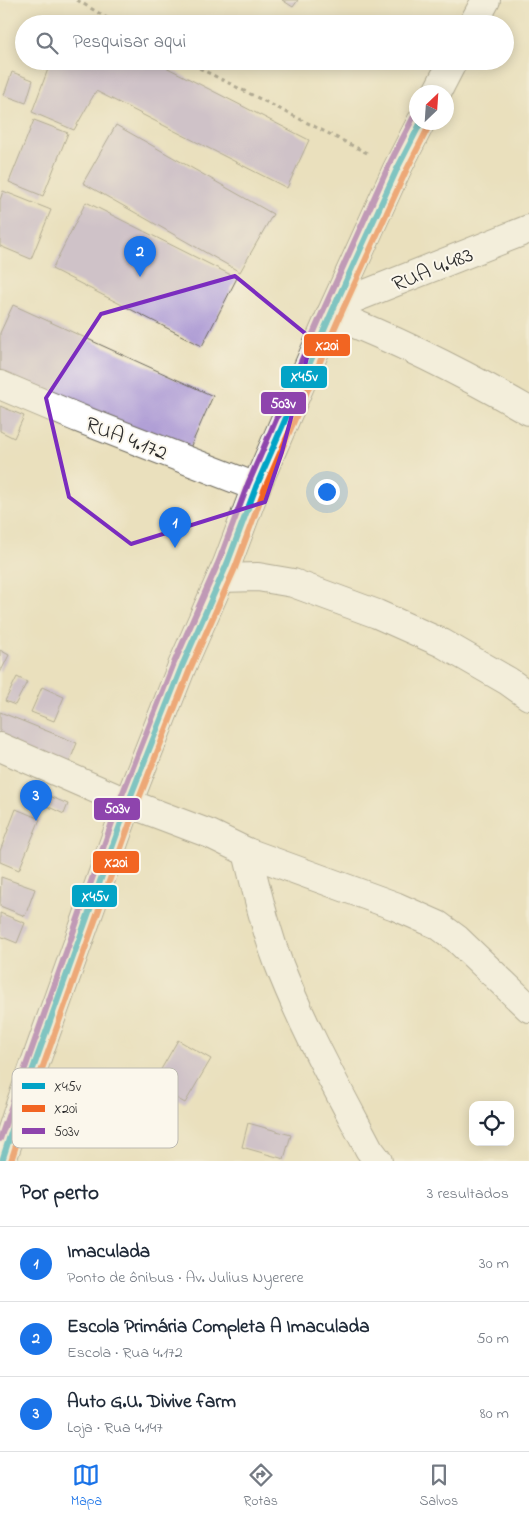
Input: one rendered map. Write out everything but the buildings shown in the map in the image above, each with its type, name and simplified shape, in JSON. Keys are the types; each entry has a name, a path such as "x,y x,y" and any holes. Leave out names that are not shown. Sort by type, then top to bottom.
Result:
{"street":[{"path":"478,15 486,0"},
{"path":"441,85 448,70"},
{"path":"33,1068 128,803 182,666 227,564 256,487 333,310 397,168 417,130"},
{"name":"RUA 4.483","path":"333,310 529,229"},
{"path":"333,310 498,393 529,411"},
{"name":"RUA 4.172","path":"0,385 78,418 256,487"},
{"path":"221,578 258,577 293,583 377,614 442,643 508,681 529,696"},
{"path":"0,747 128,803 210,834 247,852 395,906 438,925 457,939 529,1008"},
{"path":"247,852 258,900 278,962 306,1025 369,1149 378,1161"},
{"path":"2,1161 12,1130"}],"path":[{"path":"77,0 101,15"},
{"path":"203,70 397,168"}],"highlighted area":[{"path":"235,276 312,339 282,452 265,502 131,544 69,497 46,398 101,314"}],"transit line":[{"name":"503v","path":"25,1068 120,800 174,663 219,561 248,484 323,311 389,165 409,126"},
{"name":"X45v","path":"33,1068 128,803 182,666 227,564 256,487 331,314 397,169 417,130"},
{"name":"X20i","path":"42,1068 136,806 190,669 235,568 264,490 339,318 405,173 427,130"},
{"name":"503v","path":"0,1139 12,1105"},
{"name":"X45v","path":"2,1161 12,1130"},
{"name":"X20i","path":"11,1161 15,1148"}],"place":[{"name":"Escola Primária Completa A Imaculada","path":"140,277"},
{"name":"Imaculada","path":"175,548"},
{"name":"Auto G.U. Divive farm","path":"36,821"}]}
